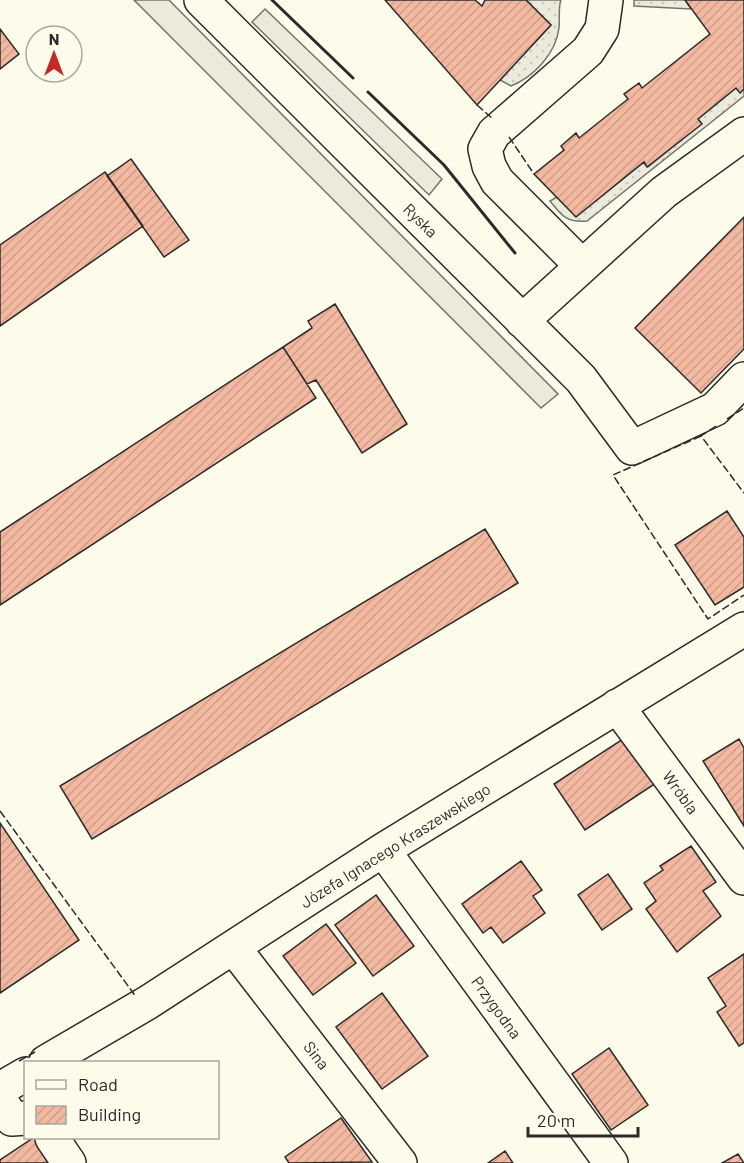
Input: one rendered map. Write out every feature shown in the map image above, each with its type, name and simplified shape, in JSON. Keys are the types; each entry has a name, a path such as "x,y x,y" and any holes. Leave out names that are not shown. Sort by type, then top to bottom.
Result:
{"street":[{"name":"Ryska","path":"201,0 581,379 632,448 715,409 744,379"},
{"path":"582,266 497,181 489,166 485,149 494,134 588,51 602,29 606,0"},
{"path":"522,321 664,192 744,134"},
{"name":"Józefa Ignacego Kraszewskiego","path":"48,1061 234,948 383,850 744,629"},
{"name":"Wróbla","path":"617,706 744,878"},
{"name":"Przygodna","path":"383,850 611,1163"},
{"name":"Sina","path":"234,948 400,1163"},
{"path":"0,1089 24,1075"},
{"path":"0,1099 12,1119 24,1118"},
{"path":"53,1139 69,1163"}],"shaded area":[{"path":"134,0 169,0 558,394 541,408"},
{"path":"526,0 561,0 559,28 549,55 528,77 511,86 500,80 551,25"},
{"path":"634,0 685,0 691,9 634,6"},
{"path":"265,9 442,179 429,195 252,22"},
{"path":"736,88 740,92 744,89 744,96 587,221 570,220 550,201 557,197 576,216 644,162 648,167 701,124 698,119"}],"building":[{"path":"385,0 475,0 482,6 485,0 526,0 551,25 477,105"},
{"path":"685,0 744,0 744,89 740,93 736,88 698,119 702,124 647,167 644,162 576,217 534,174 564,150 561,146 576,133 579,138 628,99 624,94 639,83 642,88 710,34"},
{"path":"0,29 19,54 0,69"},
{"path":"131,159 189,240 164,257 107,176"},
{"path":"105,172 143,226 0,326 0,245"},
{"path":"744,217 744,349 701,393 635,328"},
{"path":"335,304 407,424 362,453 316,380 307,384 283,347 312,328 308,321"},
{"path":"283,347 316,398 0,605 0,532"},
{"path":"727,511 744,537 744,587 715,605 675,545"},
{"path":"485,529 518,583 92,839 60,786"},
{"path":"626,737 656,783 585,830 554,784"},
{"path":"739,739 744,748 744,826 703,761"},
{"path":"0,823 79,940 0,993"},
{"path":"691,846 716,882 703,891 721,916 677,952 646,909 656,901 644,883 663,870 660,866"},
{"path":"521,861 542,890 533,896 545,913 503,943 491,927 483,933 462,904"},
{"path":"608,874 632,909 602,930 578,895"},
{"path":"376,895 414,946 373,976 335,925"},
{"path":"326,924 356,963 313,995 283,956"},
{"path":"744,954 744,1043 739,1046 717,1012 726,1006 708,978"},
{"path":"382,993 428,1056 382,1089 336,1027"},
{"path":"609,1048 648,1105 611,1130 572,1074"},
{"path":"341,1118 372,1162 289,1163 285,1157"},
{"path":"32,1139 39,1139 55,1163 0,1163 0,1160"},
{"path":"505,1151 513,1163 488,1163"},
{"path":"738,1154 744,1163 722,1163"}],"fence":[{"path":"477,105 493,119"},
{"path":"509,137 534,174"},
{"path":"727,419 744,408"},
{"path":"716,426 701,436 744,493"},
{"path":"701,436 613,475 708,619 744,595"},
{"path":"0,811 134,994 131,995"},
{"path":"19,1061 35,1052"}],"wall":[{"path":"272,0 353,78"},
{"path":"368,92 444,165 515,253"}]}
